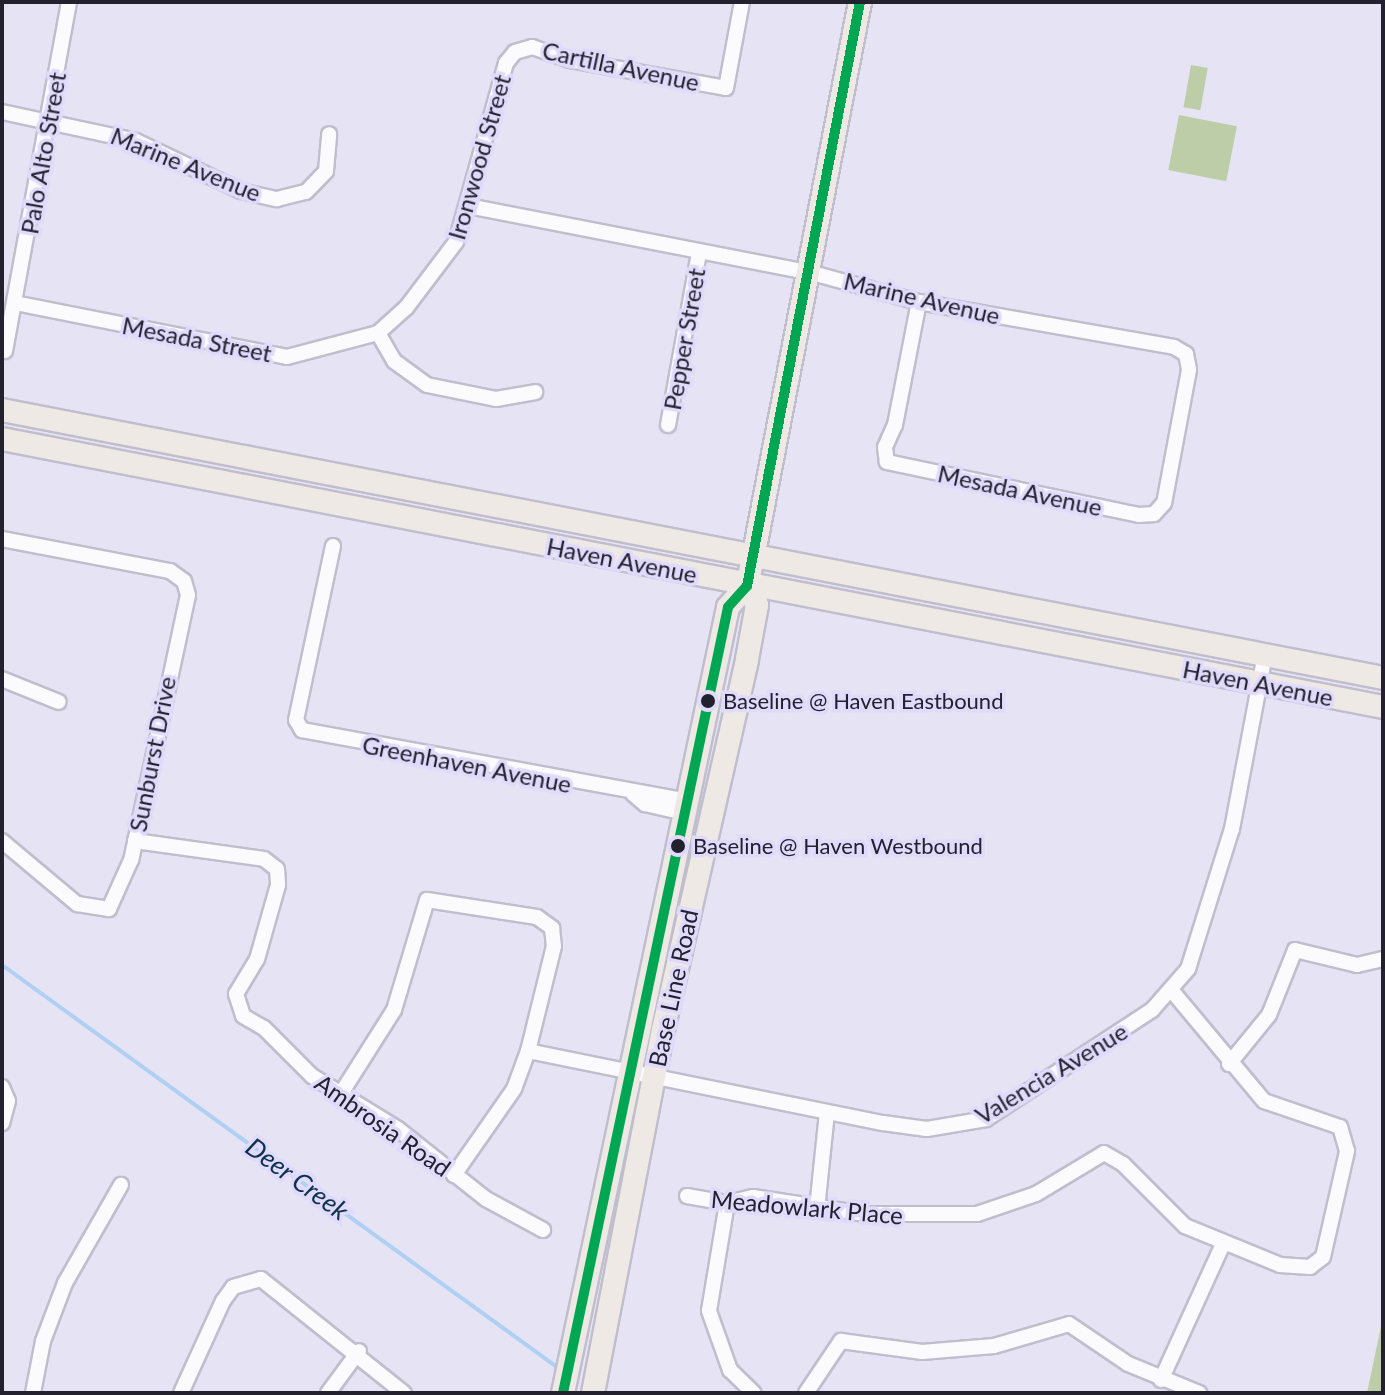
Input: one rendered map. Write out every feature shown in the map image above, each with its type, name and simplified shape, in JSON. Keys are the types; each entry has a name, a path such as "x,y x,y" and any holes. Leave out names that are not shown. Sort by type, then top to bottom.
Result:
{"main road":[{"name":"Base Line Road","path":"565,1380 626,1073 728,607 747,586 860,2"},
{"name":"Haven Avenue","path":"2,410 754,553 1383,678"},
{"name":"Haven Avenue","path":"2,439 1383,707"},
{"name":"Base Line Road","path":"594,1388 653,1079 747,659 757,605 747,586"}],"street":[{"name":"Palo Alto Street","path":"5,351 50,120 69,2"},
{"name":"Cartilla Avenue","path":"515,52 532,47 570,60 726,88 742,2"},
{"name":"Ironwood Street","path":"378,333 446,259 468,206 506,63 515,52"},
{"name":"Marine Avenue","path":"2,112 136,141 241,191 277,199 306,192 326,171 329,134"},
{"name":"Marine Avenue","path":"468,206 809,272 919,302 1186,354 1189,370 1164,503 1154,514"},
{"name":"Pepper Street","path":"668,425 699,253"},
{"name":"Mesada Avenue","path":"919,302 895,425 885,447 887,462 1154,514"},
{"name":"Mesada Street","path":"15,303 287,357 378,333"},
{"path":"378,333 394,361 427,385 496,399 535,392"},
{"name":"Sunburst Drive","path":"2,539 170,571 184,581 188,595 135,841 109,909 92,910 2,841"},
{"name":"Greenhaven Avenue","path":"333,546 296,720 302,730 633,794 648,791 685,807"},
{"name":"Valencia Avenue","path":"528,1051 653,1079 927,1129 986,1119 1079,1062 1172,991 1188,969 1211,911 1265,655"},
{"path":"2,679 59,702"},
{"name":"Ambrosia Road","path":"135,841 264,859 277,869 270,918 235,1005 340,1095 398,1129 454,1175 543,1230"},
{"path":"340,1095 394,1010 427,900 537,917 552,928 554,946 528,1051 514,1089 454,1175"},
{"path":"1229,1064 1269,1015 1295,950 1378,962"},
{"path":"1161,1380 1222,1246 1280,1265 1310,1267 1323,1257 1347,1151 1340,1127 1264,1101 1229,1064 1172,991"},
{"path":"2,1123 5,1094"},
{"path":"817,1209 827,1113"},
{"name":"Meadowlark Place","path":"687,1196 727,1203 753,1197 817,1209 977,1214 1036,1194 1104,1153 1123,1164 1185,1226 1222,1246"},
{"path":"33,1393 43,1341 65,1283 121,1185"},
{"path":"727,1203 709,1311 730,1370 754,1393"},
{"path":"181,1393 223,1301 248,1279 275,1286 359,1351 404,1393"},
{"path":"806,1393 841,1341 922,1352 994,1346 1069,1324 1161,1380 1199,1393"},
{"path":"328,1393 359,1351"}],"green space":[{"path":"1191,65 1208,68 1200,110 1184,107"},
{"path":"1179,115 1237,126 1226,181 1168,170"},
{"path":"1383,1317 1383,1393 1367,1393"}],"waterway":[{"name":"Deer Creek","path":"2,965 561,1370"}],"transit line":[{"path":"563,1393 728,607 747,586 860,2"}],"place":[{"name":"Baseline @ Haven Eastbound","path":"708,701"},
{"name":"Baseline @ Haven Westbound","path":"678,846"}]}
